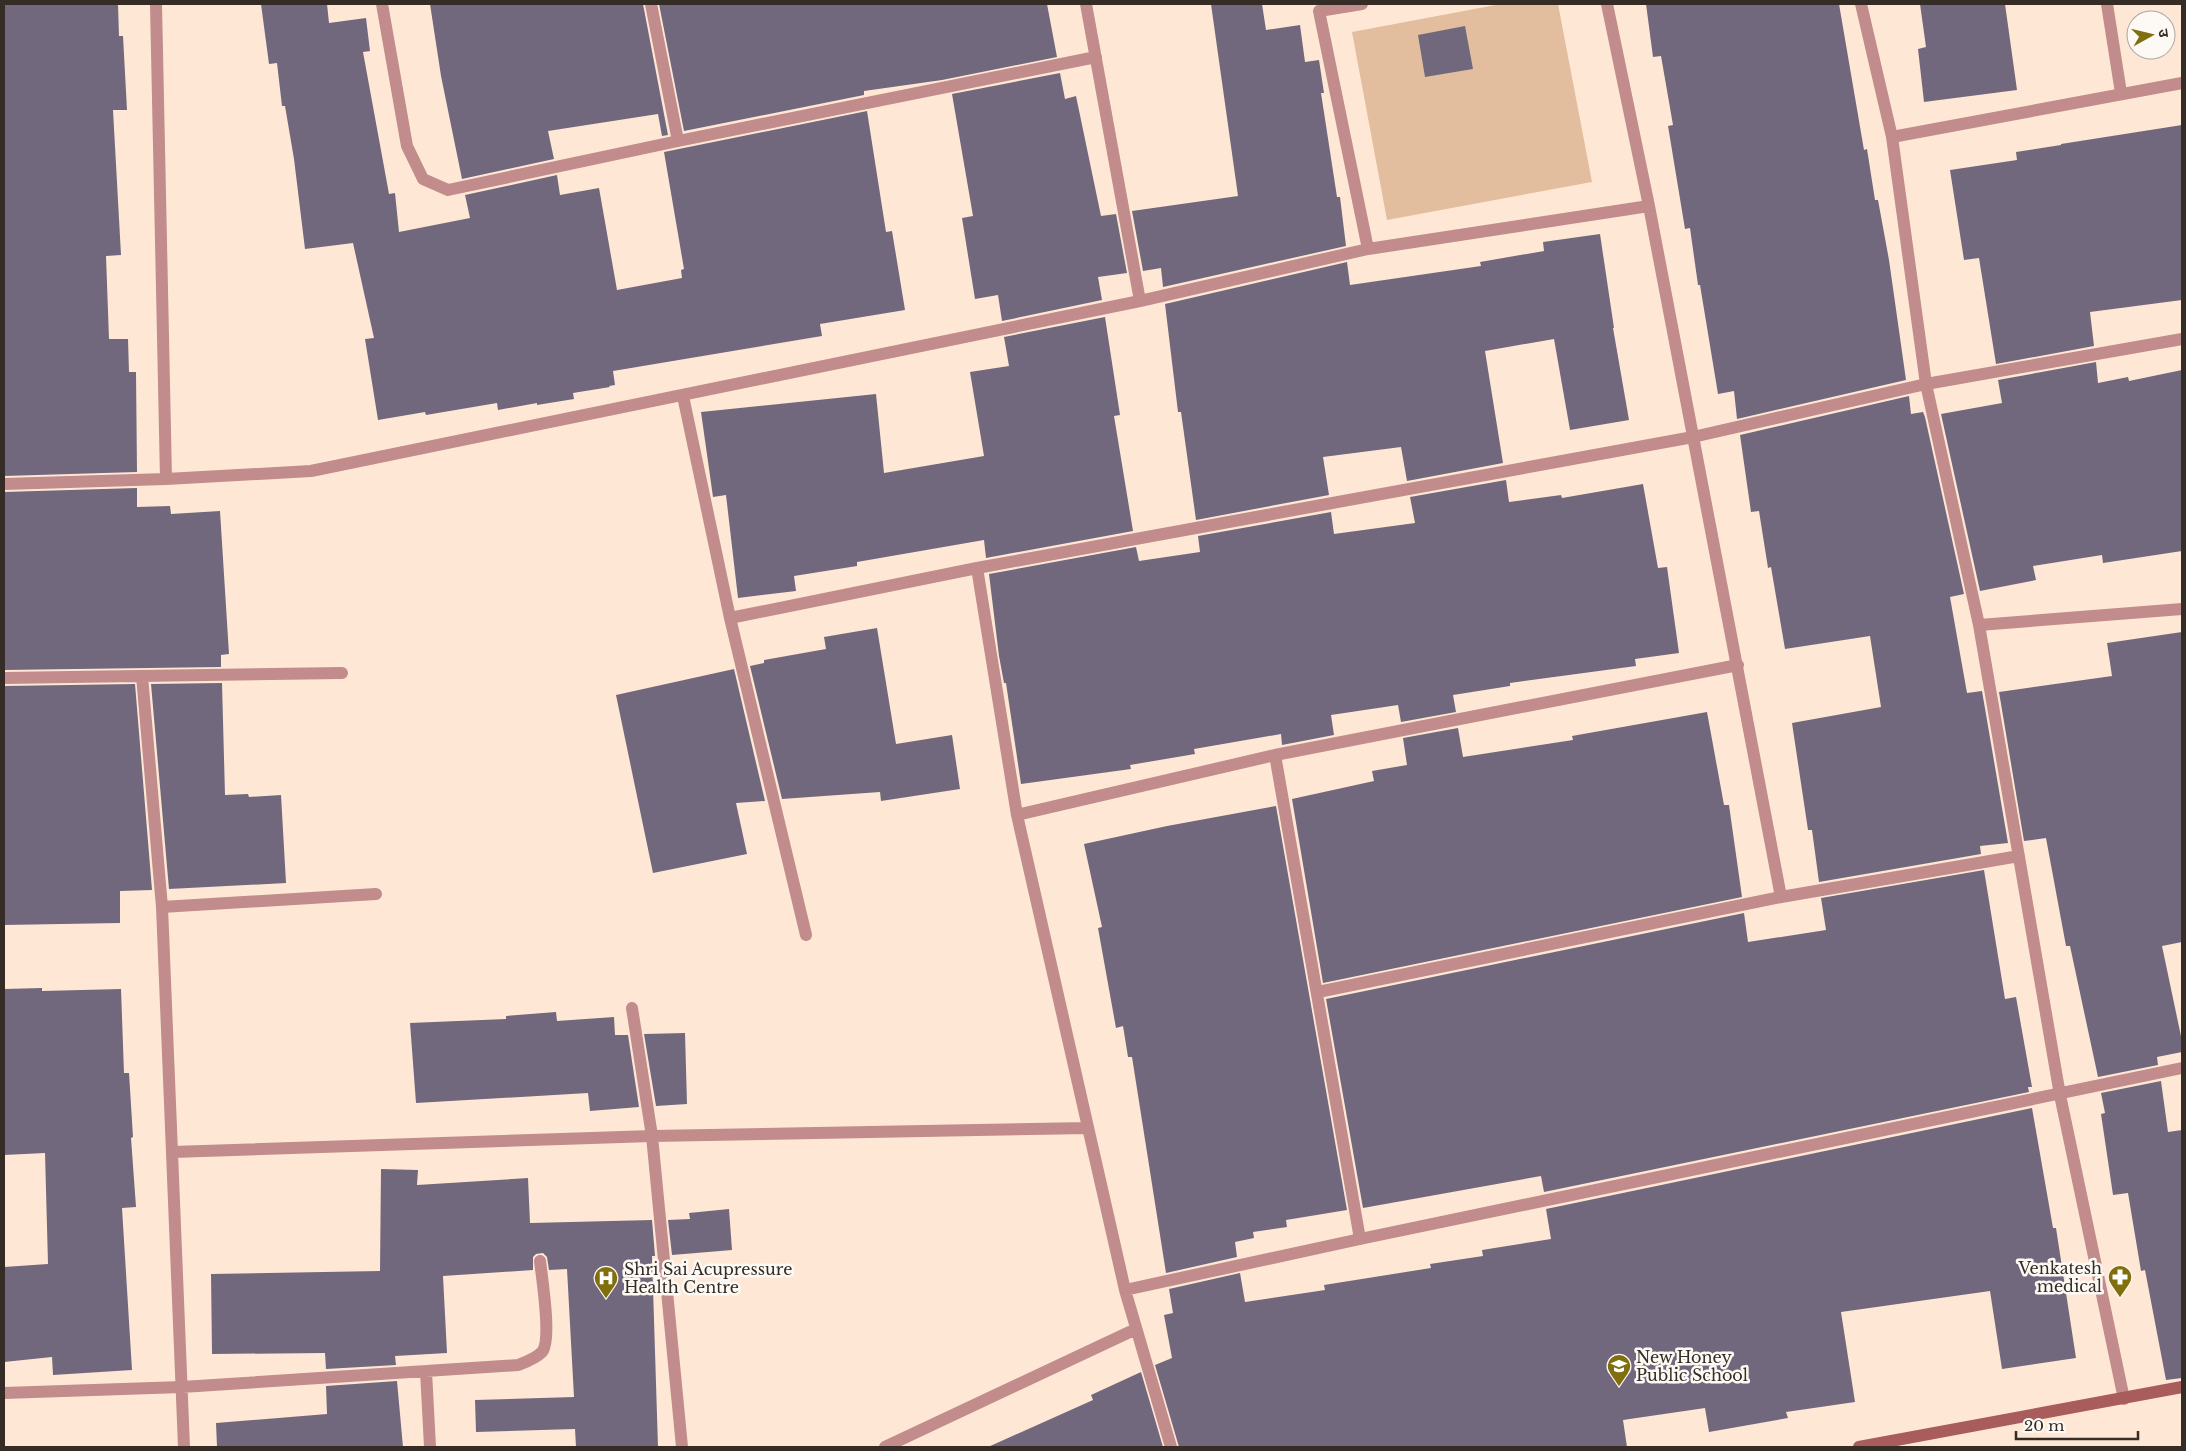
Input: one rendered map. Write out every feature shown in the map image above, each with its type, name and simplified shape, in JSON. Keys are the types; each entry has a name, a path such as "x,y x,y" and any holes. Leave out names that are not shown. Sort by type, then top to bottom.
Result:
{"street":[{"path":"156,4 166,479"},
{"path":"382,4 407,146 423,179 448,190 678,141 1096,57"},
{"path":"651,4 678,141"},
{"path":"1086,4 1140,302"},
{"path":"1362,4 1319,11 1368,249"},
{"path":"1607,4 1650,206 1781,897"},
{"path":"1861,4 1892,137 1926,384 1979,624 2060,1095 2124,1399"},
{"path":"2107,4 2121,93"},
{"path":"1892,137 2182,83"},
{"path":"4,484 166,479 311,471 1140,302 1368,249 1650,206"},
{"path":"730,618 977,568 1693,437 1926,384 2182,338"},
{"path":"683,396 730,618 806,935"},
{"path":"977,568 1017,815 1125,1290 1171,1447"},
{"path":"1979,624 2182,609"},
{"path":"1017,815 1275,754 1738,665"},
{"path":"4,678 342,674"},
{"path":"142,676 162,907 184,1447"},
{"path":"1275,754 1360,1239"},
{"path":"1318,992 1781,897 2020,856"},
{"path":"162,907 376,894"},
{"path":"632,1008 652,1136 682,1447"},
{"path":"1125,1290 1360,1239 2060,1095 2182,1068"},
{"path":"173,1152 652,1136 1088,1128"},
{"path":"4,1393 182,1387 518,1365 532,1360 543,1350 547,1333 540,1261"},
{"path":"885,1447 1136,1329"},
{"path":"426,1371 430,1447"},
{"path":"1859,1447 2182,1387"}],"shaded area":[{"path":"1501,4 1558,4 1592,182 1387,220 1352,32"}],"building":[{"path":"4,4 118,4 119,36 123,36 127,110 113,110 121,255 106,256 109,339 128,339 129,372 136,372 137,472 4,476"},
{"path":"261,4 327,4 329,23 366,18 370,51 363,52 389,194 395,193 399,232 470,218 465,195 557,175 560,195 599,188 617,290 682,278 681,270 684,269 664,152 867,111 886,232 892,231 905,310 820,324 822,336 613,371 615,385 573,393 574,399 498,410 497,403 426,415 425,412 378,420 365,339 374,338 353,243 305,249 294,159 285,106 282,106 277,63 269,64"},
{"path":"430,4 643,4 668,135 662,136 658,114 548,131 554,159 462,179 441,76"},
{"path":"659,4 1047,4 1057,57 942,80 864,91 864,95 684,131"},
{"path":"1211,4 1262,4 1266,30 1300,25 1305,62 1319,60 1324,93 1321,93 1337,197 1340,197 1346,246 1163,287 1161,268 1143,271 1132,211 1238,196"},
{"path":"1646,4 1839,4 1864,150 1867,149 1875,200 1878,200 1889,260 1906,380 1737,419 1734,391 1718,394 1700,285 1698,285 1690,228 1685,229 1668,126 1673,125 1661,56 1653,57"},
{"path":"1920,4 2005,4 2017,90 1924,102 1918,49 1926,47"},
{"path":"1465,26 1473,69 1425,77 1418,35"},
{"path":"1060,73 1065,99 1076,96 1101,216 1116,214 1127,273 1098,277 1102,300 1002,321 998,295 975,299 962,218 973,216 952,94"},
{"path":"2182,125 2182,300 2090,312 2094,346 1996,364 1979,258 1964,260 1950,170 2017,160 2016,152"},
{"path":"1600,234 1613,328 1629,420 1570,430 1554,339 1485,351 1503,463 1407,481 1401,447 1323,457 1329,495 1196,520 1181,412 1178,412 1165,304 1347,262 1350,285 1481,266 1480,262 1544,251 1543,242"},
{"path":"1105,317 1120,415 1114,416 1133,531 986,558 984,540 857,562 857,566 794,576 796,591 738,598 726,495 713,497 701,412 876,394 884,473 984,456 970,372 1009,366 1004,337"},
{"path":"2096,362 2098,383 2128,377 2129,381 2182,370 2182,551 2103,563 2102,555 2033,566 2036,580 1980,591 1941,414 2002,403 1998,380"},
{"path":"1909,396 1911,414 1923,412 1925,417 1964,594 1950,597 1967,693 1982,691 2008,843 1980,846 1981,854 1819,882 1812,830 1808,830 1792,723 1881,707 1870,636 1785,649 1771,567 1768,568 1759,511 1751,512 1740,435"},
{"path":"1506,480 1509,502 1561,495 1562,498 1643,484 1658,568 1667,567 1679,653 1635,659 1636,666 1510,683 1510,686 1453,695 1456,712 1401,722 1398,705 1331,715 1334,735 1282,745 1281,734 1194,749 1195,754 1130,765 1131,769 1021,784 1006,683 1004,683 999,656 989,574 1136,547 1139,561 1200,552 1198,536 1331,512 1334,534 1415,523 1410,497"},
{"path":"137,488 137,507 170,506 171,514 220,511 229,654 221,655 221,667 4,670 4,492"},
{"path":"877,628 896,744 952,735 960,789 881,801 880,792 782,799 750,666 764,663 764,660 826,649 824,637"},
{"path":"2182,632 2182,942 2162,946 2182,1041 2182,1052 2157,1057 2158,1065 2098,1077 2070,946 2066,946 2046,838 2024,841 1999,692 2112,676 2107,643"},
{"path":"734,669 765,801 736,803 747,854 653,873 616,695"},
{"path":"222,683 225,795 248,794 249,797 281,795 286,883 169,889 151,684"},
{"path":"135,684 152,890 120,891 120,923 4,925 4,686"},
{"path":"1707,712 1724,805 1729,805 1742,897 1323,983 1292,799 1374,781 1372,771 1407,765 1403,738 1458,728 1463,757 1573,740 1572,736"},
{"path":"1276,806 1347,1210 1286,1220 1287,1227 1253,1232 1254,1238 1235,1242 1237,1257 1166,1273 1132,1057 1128,1057 1123,1026 1116,1028 1098,928 1102,927 1084,844 1167,826"},
{"path":"1984,870 2005,999 2016,997 2032,1087 2028,1087 2029,1092 1544,1192 1541,1176 1363,1208 1326,999 1744,913 1748,942 1826,930 1821,898"},
{"path":"42,988 42,991 121,989 124,1073 129,1073 136,1207 122,1208 132,1370 53,1375 52,1357 4,1362 4,1267 48,1264 45,1153 4,1155 4,989"},
{"path":"556,1012 557,1021 614,1017 615,1035 628,1035 639,1107 590,1111 588,1093 416,1103 410,1023 506,1019 506,1016"},
{"path":"685,1033 687,1104 656,1106 644,1034"},
{"path":"2161,1081 2168,1132 2182,1130 2182,1378 2166,1380 2145,1270 2141,1271 2128,1193 2113,1195 2101,1114 2105,1113 2101,1093"},
{"path":"2032,1108 2053,1228 2056,1228 2076,1358 2002,1369 1990,1291 1841,1312 1855,1402 1786,1412 1788,1418 1709,1432 1705,1408 1623,1420 1627,1447 1179,1447 1155,1365 1172,1358 1164,1315 1173,1313 1169,1289 1240,1273 1245,1302 1325,1290 1324,1285 1431,1268 1430,1264 1483,1256 1482,1250 1551,1239 1546,1209"},
{"path":"381,1169 418,1170 417,1185 528,1178 530,1223 652,1220 655,1256 652,1256 658,1447 576,1447 575,1429 476,1432 475,1400 574,1397 567,1269 549,1270 547,1257 543,1253 536,1254 533,1257 533,1270 443,1276 447,1353 395,1356 396,1365 326,1369 325,1353 212,1354 211,1274 380,1271"},
{"path":"729,1209 732,1250 672,1255 668,1220 690,1219 689,1213"},
{"path":"1141,1372 1163,1447 988,1447 1093,1400 1091,1395"},
{"path":"397,1381 403,1447 217,1447 216,1423 327,1414 326,1386"}],"place":[{"name":"Venkatesh medical","path":"2120,1298"},
{"name":"Shri Sai Acupressure Health Centre","path":"606,1299"},
{"name":"New Honey Public School","path":"1619,1387"}]}
